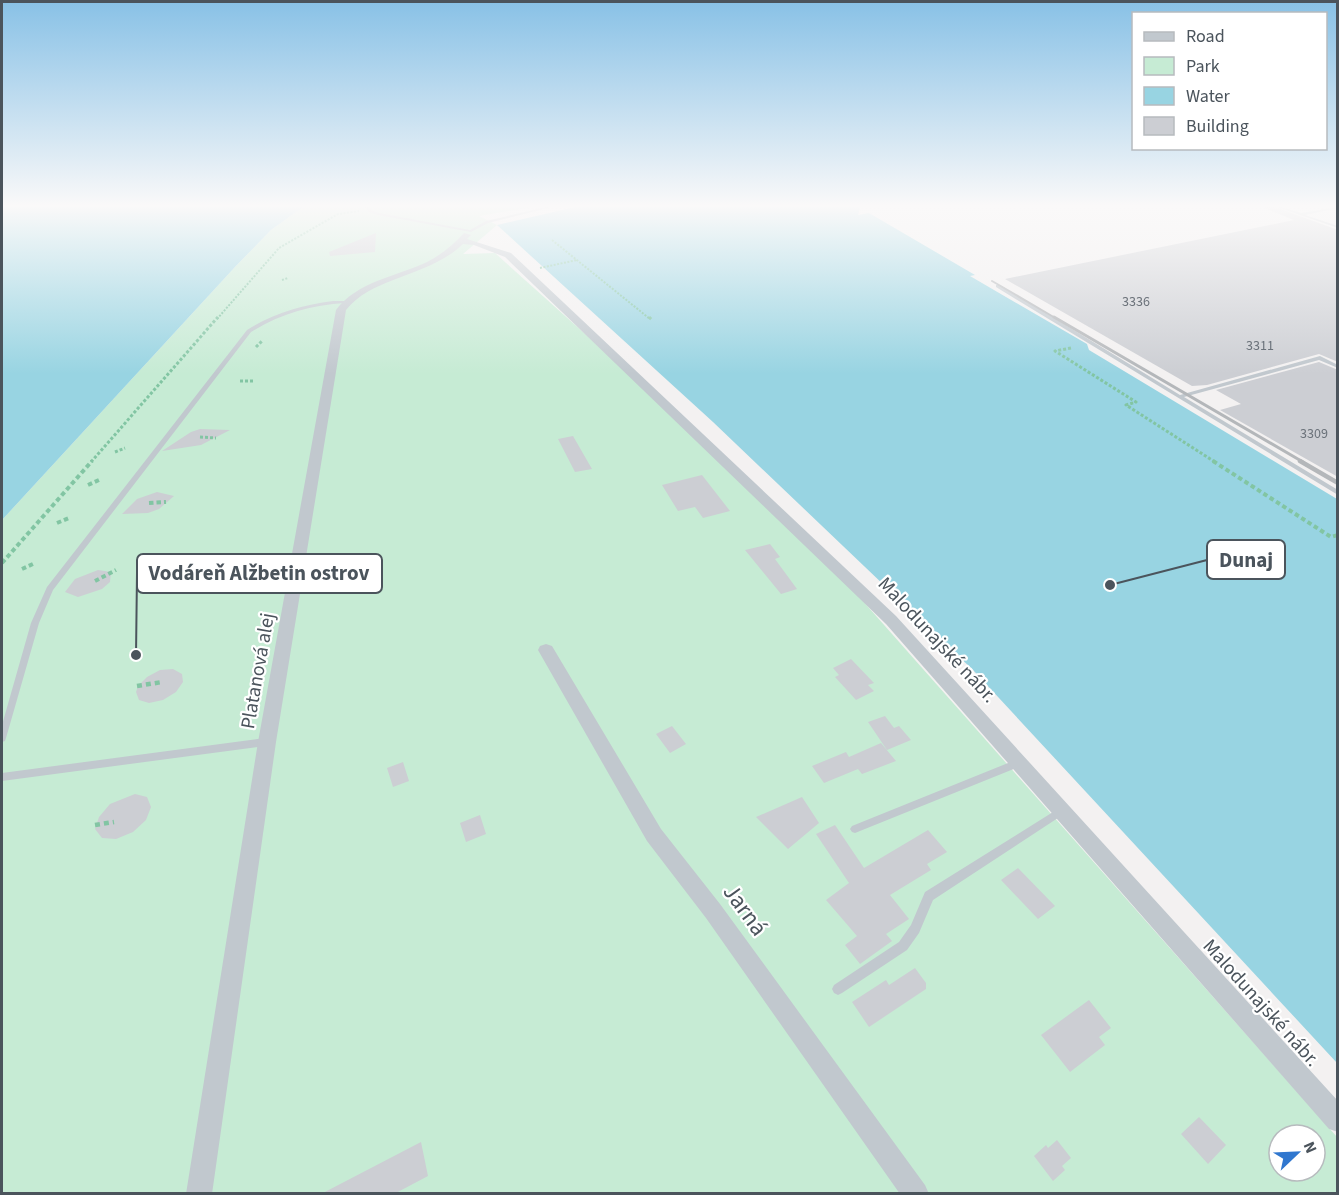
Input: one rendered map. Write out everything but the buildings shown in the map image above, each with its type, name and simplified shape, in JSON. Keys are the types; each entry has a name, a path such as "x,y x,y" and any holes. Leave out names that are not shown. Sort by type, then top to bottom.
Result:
{"street":[{"path":"345,302 361,292 430,263"},
{"name":"Malodunajské nábr.","path":"516,263 899,628 1338,1120"},
{"name":"Platanová alej","path":"199,1194 267,742 341,310 345,302"},
{"name":"Jarná","path":"546,650 654,835 713,911 916,1194"}],"lane":[{"path":"998,286 1338,493"},
{"path":"2,738 35,623 50,589 249,331 286,313 327,303 345,302"},
{"path":"1182,396 1320,358 1338,367"},
{"path":"2,777 267,742"},
{"path":"855,829 912,805 958,790 1020,762"},
{"path":"838,989 903,946 915,929 929,896 1062,810"}],"path":[{"path":"2,563 266,263"},
{"path":"544,267 564,263"},
{"path":"580,263 652,320"},
{"path":"282,280 288,278"},
{"path":"256,347 263,340"},
{"path":"1071,348 1055,351 1136,402 1126,405 1331,537 1338,535"},
{"path":"240,381 255,381"},
{"path":"200,437 216,438"},
{"path":"115,452 125,447"},
{"path":"88,485 99,480"},
{"path":"149,503 166,502"},
{"path":"57,523 69,518"},
{"path":"22,569 35,563"},
{"path":"95,581 116,570"},
{"path":"137,686 162,682"},
{"path":"96,825 114,822"}],"green space":[{"path":"239,263 506,263 593,341 854,591 1325,1123 1267,1123 1267,1183 1327,1183 1327,1126 1337,1137 1337,1193 2,1193 2,520"}],"water":[{"path":"2,263 239,263 235,267 2,520"},
{"path":"538,263 954,263 975,275 970,276 1087,344 1089,350 1337,499 1337,1063 973,670 713,422"}],"railway":[{"path":"992,281 1057,319"},
{"path":"1054,317 1303,462"},
{"path":"1300,461 1338,483"}],"place":[{"name":"Dunaj","path":"1110,585"},
{"name":"Vodáreň Alžbetin ostrov","path":"136,655"}]}
